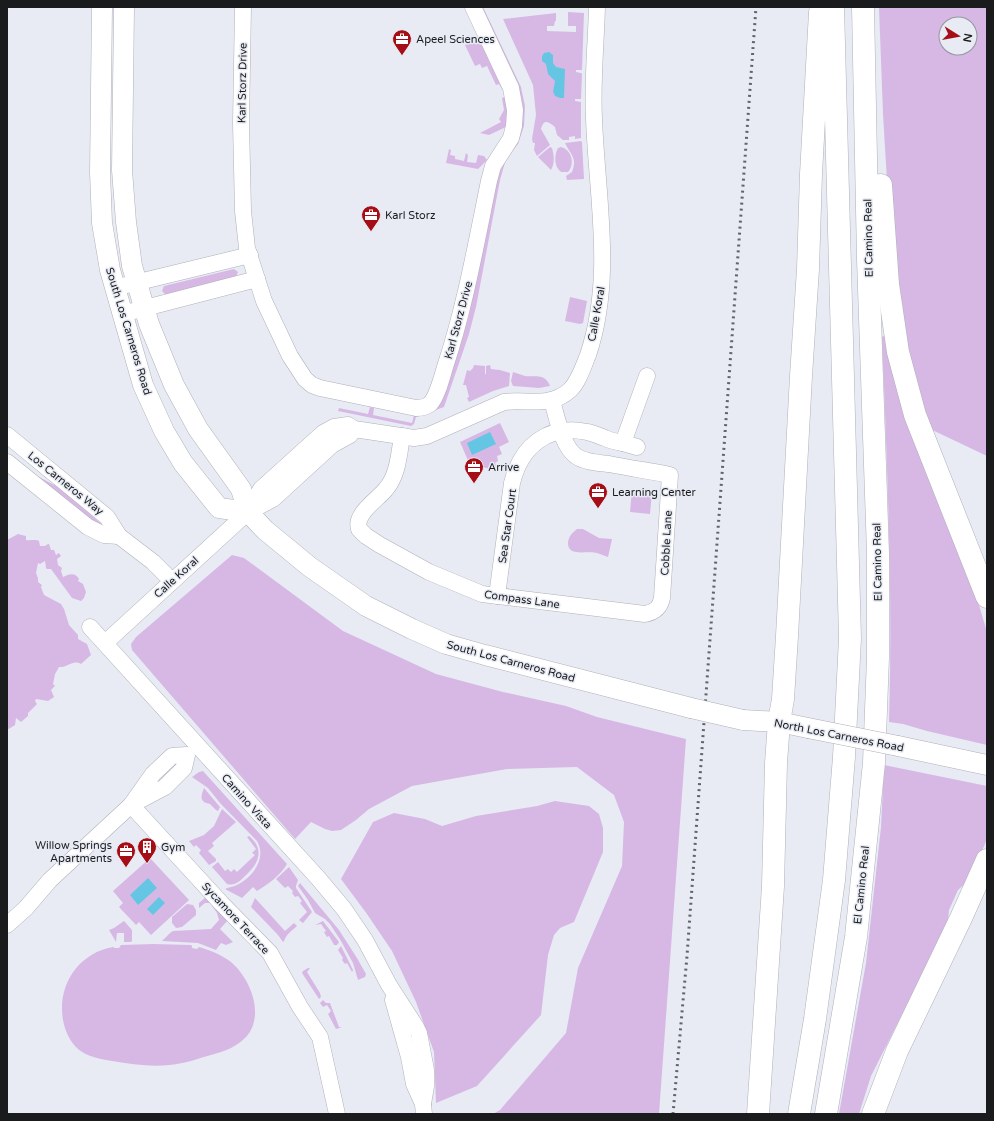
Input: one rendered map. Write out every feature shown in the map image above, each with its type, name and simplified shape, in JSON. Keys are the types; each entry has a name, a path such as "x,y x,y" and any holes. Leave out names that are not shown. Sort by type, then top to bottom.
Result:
{"highway":[{"path":"758,1114 773,886 776,763 779,722 783,699 808,269 811,174 820,7"},
{"path":"799,1114 815,1019 834,880 844,757 850,638 833,7"},
{"name":"El Camino Real","path":"826,1114 856,937 874,763 878,553 868,259 863,7"},
{"path":"868,7 877,105 880,177 888,284 898,352 915,415 987,597"},
{"path":"873,1114 897,1051 962,918 987,860"}],"main road":[{"name":"South Los Carneros Road","path":"102,7 100,172 102,223 114,288 143,385 164,431 183,463 218,508 248,512"},
{"name":"South Los Carneros Road","path":"124,7 122,170 126,222 131,261 136,282 144,308 174,385 198,429 241,489 248,512 265,530 310,567 366,606 412,629 446,644 485,656 691,708"},
{"name":"North Los Carneros Road","path":"691,708 743,720 779,722 987,765"}],"street":[{"name":"Karl Storz Drive","path":"243,7 243,211 247,248 264,301 290,356 305,378 312,385 320,388 416,408 422,408 430,404 434,399 441,381 457,332 493,166 511,138 514,126 516,110 511,88 473,7"},
{"name":"Calle Koral","path":"104,643 248,512 261,489 323,433 334,427 348,425 354,429 414,438 427,436 504,402 552,401 570,390 579,377 590,349 600,306 603,260 594,117 597,7"},
{"path":"114,288 250,255"},
{"path":"122,314 257,279"},
{"path":"552,401 560,430 589,432 606,439 630,445 647,376"},
{"name":"Cobble Lane","path":"560,430 567,446 576,456 580,458 670,475 662,598 660,605 656,610"},
{"name":"Sea Star Court","path":"497,596 512,483 515,471 520,460 528,450 548,434 560,430"},
{"name":"Los Carneros Way","path":"7,435 107,517 119,536 153,562 172,580"},
{"name":"Compass Lane","path":"402,436 397,465 392,480 379,497 361,514 358,519 360,530 380,545 429,572 476,592 497,596 645,614 656,610"},
{"name":"Los Carneros Way","path":"7,462 88,527 104,535 119,536"},
{"name":"Camino Vista","path":"90,627 192,751 318,878 344,909 365,940 389,985 419,1033 426,1070 426,1086 423,1109"},
{"path":"7,925 26,908 50,880 131,805 166,787 184,768 192,751"},
{"name":"Sycamore Terrace","path":"131,805 222,904 270,953 300,1007 320,1038 338,1114"}],"shaded area":[{"path":"481,7 483,7 521,87 525,106 524,126 518,144 506,159 500,180 476,307 469,334 444,407 416,417 414,424 411,426 338,411 339,408 368,414 370,407 374,408 373,415 412,423 414,415 454,363 468,318 495,186 523,107 519,90"},
{"path":"879,7 987,7 987,456 928,428 907,368 893,281 883,114"},
{"path":"568,12 584,13 582,70 576,70 576,72 582,74 581,99 575,99 575,101 581,102 581,138 575,139 575,136 569,137 569,140 563,140 557,135 555,127 545,122 541,129 550,145 537,156 534,150 535,143 533,143 532,139 536,115 533,85 503,19 556,13 556,21 554,26 547,26 547,31 576,32 576,26 568,26"},
{"path":"481,38 508,97 508,126 489,135 480,133 501,122 499,119 504,110 502,98 506,96 499,84 496,85 487,66 482,68 480,64 475,66 465,45"},
{"path":"581,141 584,179 567,180 566,176 572,172 574,167 574,160 565,143"},
{"path":"550,147 552,148 554,159 551,170 538,157"},
{"path":"561,147 568,151 572,161 568,172 561,172 556,164 555,157 558,148"},
{"path":"449,149 451,150 450,155 455,156 455,159 464,161 466,153 468,155 467,162 476,163 478,155 484,156 487,160 478,169 446,163"},
{"path":"234,269 238,272 236,277 166,295 162,291 164,286"},
{"path":"570,297 587,301 583,323 580,324 565,321"},
{"path":"885,335 902,409 968,568 987,632 987,745 903,724 889,722 890,578 882,337"},
{"path":"474,365 485,366 485,374 486,366 490,365 491,369 510,373 509,386 493,391 469,402 467,398 469,397 466,385 463,385 467,370 470,371"},
{"path":"513,372 525,376 543,377 550,386 539,388 513,386 511,381"},
{"path":"500,423 509,442 499,447 502,454 497,456 498,461 495,463 497,467 492,469 470,465 460,442"},
{"path":"37,476 60,488 104,526 101,529"},
{"path":"632,490 652,492 650,514 630,512"},
{"path":"577,529 583,529 599,538 612,539 608,557 593,552 574,552 571,550 568,540"},
{"path":"18,534 26,536 26,540 39,541 40,546 49,544 51,550 54,550 56,555 59,553 61,556 57,559 58,565 62,568 61,571 63,577 74,574 79,579 78,581 83,584 86,592 84,598 81,601 72,598 51,569 46,568 45,561 40,564 38,563 36,573 38,582 42,585 41,587 44,595 61,604 69,625 78,635 78,639 87,644 91,655 81,664 75,662 59,667 55,674 53,684 55,686 51,690 54,697 48,701 36,699 35,701 37,704 28,713 28,716 21,722 16,718 15,725 7,730 7,540"},
{"path":"232,555 244,558 343,631 436,674 503,692 566,706 597,717 686,739 659,1114 493,1114 500,1110 566,1033 578,968 622,866 624,822 614,795 577,767 507,769 412,786 369,809 341,830 332,831 311,822 295,839 132,650 131,644 136,637"},
{"path":"884,765 987,786 987,839 970,879 958,890 949,910 946,927 871,1076 859,1114 839,1114 866,963 881,827"},
{"path":"203,771 287,864 278,876 269,883 257,891 253,887 242,898 225,889 243,882 253,872 259,860 260,847 257,841 220,803 208,788 192,777"},
{"path":"204,788 220,807 218,811 210,804 202,800"},
{"path":"555,801 589,806 599,814 603,828 603,852 574,922 560,928 554,935 548,955 541,1015 477,1086 436,1103 434,1052 416,1002 392,951 341,879 373,822 394,813 425,819 442,826 476,816 537,806"},
{"path":"222,809 236,822 212,843 214,846 208,851 216,859 216,861 209,865 199,853 201,850 196,845 194,847 189,841 204,835 214,826"},
{"path":"249,836 254,841 259,852 256,862 253,868 238,882 234,884 227,884 212,867 218,862 225,871 228,869 231,872 234,869 237,872 255,855 252,853 256,849 247,837"},
{"path":"150,858 189,900 151,935 139,922 136,925 119,907 123,903 113,891"},
{"path":"289,867 298,880 296,888 312,912 303,923 299,920 307,912 300,903 302,901 298,896 295,897 292,893 293,891 288,886 285,888 276,879"},
{"path":"300,883 339,930 366,974 365,977 358,980 353,963 341,941 330,924 315,913 298,886"},
{"path":"206,897 228,920 220,929 233,942 226,945 221,943 216,950 198,943 162,941 173,931 211,929 219,920 217,913 210,903 205,903 199,908 199,903"},
{"path":"255,898 285,931 294,923 297,926 288,934 283,942 251,907"},
{"path":"187,904 193,905 196,910 196,915 182,927 176,928 172,923 172,917"},
{"path":"124,921 132,930 132,941 124,942 124,933 117,933 116,942 109,930"},
{"path":"323,921 339,942 337,945 334,945 329,936 327,937 324,932 326,931 321,924 315,925"},
{"path":"121,945 191,945 192,948 203,948 224,957 238,969 249,987 255,1007 255,1017 252,1027 243,1040 230,1048 216,1053 185,1062 162,1066 133,1064 90,1056 75,1046 70,1040 65,1028 62,1007 63,995 73,973 80,964 101,950 113,947 119,948"},
{"path":"341,946 353,970 352,972 347,963 345,964 342,960 343,958 338,950"},
{"path":"310,968 307,972 320,993 321,997 319,999 302,973"},
{"path":"323,1000 326,1003 330,1003 339,1027 342,1027 336,1029 328,1014 331,1011 327,1005 323,1007 320,1003"}],"water":[{"path":"549,52 553,55 553,63 556,67 565,69 564,98 555,96 553,92 555,81 548,74 546,64 542,61 542,56 544,53"},
{"path":"490,432 496,444 472,455 467,443"},
{"path":"148,878 157,888 138,905 130,895"},
{"path":"159,897 165,903 153,915 147,909"}],"railway":[{"path":"673,1114 687,956 756,7"}],"place":[{"name":"Apeel Sciences","path":"402,56"},
{"name":"Karl Storz","path":"371,232"},
{"name":"Arrive","path":"474,484"},
{"name":"Learning Center","path":"598,509"},
{"name":"Gym","path":"147,864"},
{"name":"Willow Springs Apartments","path":"126,868"}]}
